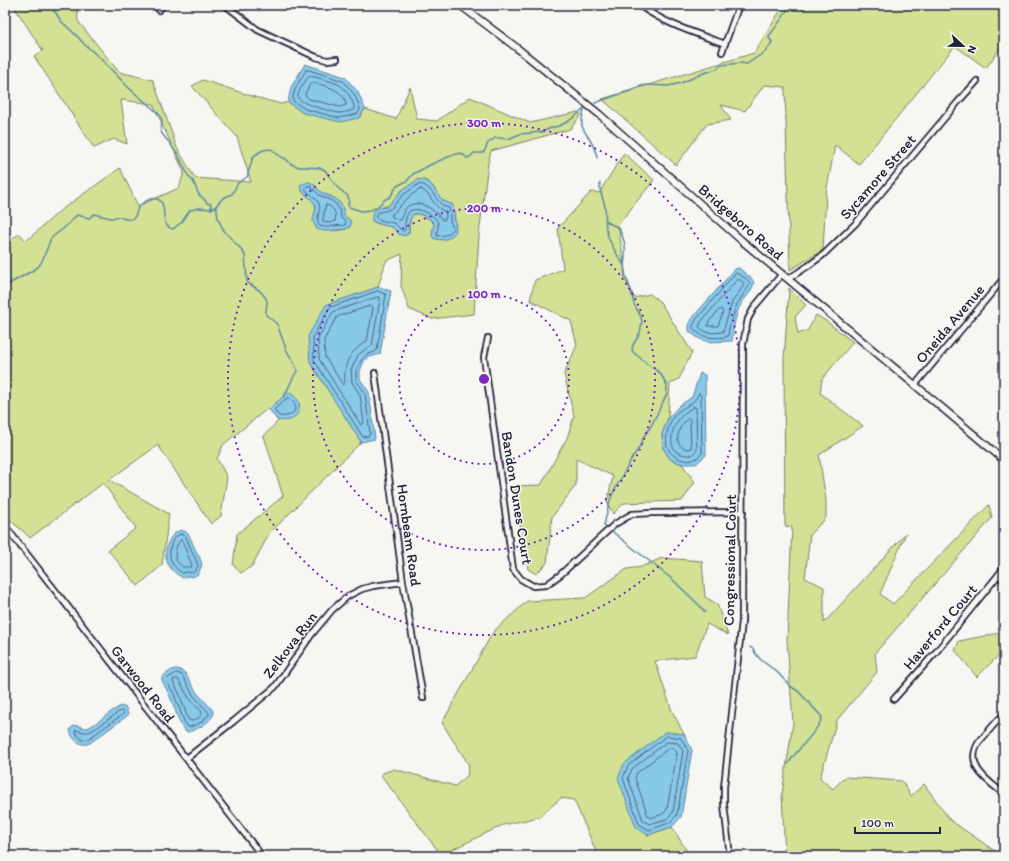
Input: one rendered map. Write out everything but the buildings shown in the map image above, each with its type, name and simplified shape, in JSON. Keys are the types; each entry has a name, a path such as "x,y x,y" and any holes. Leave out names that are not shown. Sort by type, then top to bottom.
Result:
{"main road":[{"name":"Bridgeboro Road","path":"460,5 517,48 599,114 741,240 1004,460"}],"street":[{"path":"159,10 163,5"},
{"path":"225,5 258,30 316,57 328,60 337,59"},
{"path":"639,5 651,14 677,27 725,44"},
{"path":"722,52 739,5"},
{"name":"Sycamore Street","path":"788,280 823,255 855,224 977,81"},
{"name":"Congressional Court","path":"730,856 724,805 724,787 742,621 743,344 748,319 755,306 782,274"},
{"name":"Oneida Avenue","path":"915,385 1004,278"},
{"name":"Bandon Dunes Court","path":"488,338 484,358 511,556 513,569 521,579 533,586 546,585 560,575 615,524 632,514 743,512"},
{"name":"Hornbeam Road","path":"375,374 403,582 423,698"},
{"name":"Garwood Road","path":"5,526 262,856"},
{"name":"Haverford Court","path":"894,699 936,652 1004,568"},
{"path":"998,575 1004,580"},
{"name":"Zelkova Run","path":"186,758 275,687 312,634 332,610 348,596 362,589 373,586 403,582"},
{"path":"1004,715 979,742 974,756 978,770 1004,794"}],"green space":[{"path":"13,5 77,5 78,21 119,72 153,80 177,148 195,178 251,182 237,137 192,86 203,80 281,104 288,102 303,113 359,118 365,109 396,119 410,87 417,119 437,121 470,97 530,123 578,112 581,115 570,129 491,151 488,163 479,235 474,314 432,319 409,309 401,286 402,254 386,261 378,287 326,305 310,362 361,442 269,534 252,566 241,573 233,565 237,534 283,496 264,436 278,421 268,408 223,445 217,459 227,477 221,516 211,524 158,445 109,480 169,514 162,565 138,586 108,550 136,528 103,483 30,538 5,516 5,242 20,234 26,241 61,210 120,168 138,206 179,188 184,172 153,104 121,100 127,144 114,139 94,148 34,56 43,51","holes":["417,180 423,180 431,184 445,202 452,204 456,226 448,237 443,239 435,239 432,233 434,224 419,214 414,214 412,216 410,220 409,233 405,236 399,234 393,227 372,221 378,208 389,205 401,191","310,182 314,184 322,193 332,197 340,203 344,216 350,220 351,224 349,228 333,231 317,229 314,224 315,204 301,190"]},
{"path":"784,5 1004,5 1004,43 986,68 955,46 859,164 835,145 826,193 823,250 790,270 785,87 764,85 745,111 721,105 731,120 707,124 676,165 602,99 754,53"},
{"path":"624,153 654,180 618,225 626,276 634,298 650,294 660,302 692,352 679,379 670,384 668,418 662,434 663,448 670,459 682,464 695,482 682,501 624,503 613,514 607,502 613,476 576,459 576,485 552,517 547,563 536,574 528,569 513,486 541,485 567,438 574,416 564,374 577,345 571,321 530,300 535,280 563,269 558,228 591,192 599,193"},
{"path":"789,288 806,305 795,317 798,334 808,330 816,315 853,342 822,379 820,393 863,426 819,455 826,500 826,518 810,534 805,578 824,587 824,623 906,533 880,594 893,604 989,505 992,518 875,653 877,672 837,720 820,778 833,789 845,777 902,781 911,796 924,784 950,820 1002,856 785,856 782,794 793,723 787,640 792,527 785,526 784,359"},
{"path":"662,558 702,561 705,597 717,604 728,635 707,624 695,656 655,661 672,711 684,734 665,732 648,835 672,827 690,856 598,856 574,800 561,798 539,817 503,825 441,855 380,774 394,769 455,786 467,776 469,765 442,723 493,632 527,601 585,598 627,569 641,567"},
{"path":"1004,632 1004,650 977,677 955,650 959,641"}],"water":[{"path":"305,64 345,77 358,92 365,109 359,118 340,122 303,113 288,102 291,87"},
{"path":"417,180 427,181 445,202 453,205 456,231 449,238 440,240 433,238 432,234 434,223 419,214 414,214 412,216 409,232 405,236 399,234 392,227 372,221 372,214 374,211 378,208 387,207 401,191"},
{"path":"308,182 314,185 322,193 338,201 342,206 344,216 350,220 351,224 349,228 326,231 317,229 313,221 316,209 314,202 303,192 300,186"},
{"path":"739,268 752,279 754,283 737,313 732,341 708,342 698,338 689,331 689,325 693,317 735,269"},
{"path":"378,287 391,291 380,354 370,357 364,361 360,371 360,379 369,392 375,439 361,442 310,362 308,336 326,305"},
{"path":"700,373 705,375 706,455 696,464 682,464 670,459 663,448 662,434 668,418 679,406 692,397"},
{"path":"287,393 291,393 298,400 300,406 298,412 293,419 284,421 277,420 269,409"},
{"path":"181,530 189,535 202,565 198,574 193,577 181,577 168,565 167,562 166,553 168,543 173,535"},
{"path":"175,669 185,673 197,693 213,711 213,716 207,722 190,732 185,731 181,725 172,700 162,680 162,677"},
{"path":"121,706 126,708 128,714 127,716 90,743 81,744 76,741 70,731 72,727 76,726 87,728"},
{"path":"665,732 684,734 692,750 681,817 672,827 648,835 636,827 618,778 624,764"}],"waterway":[{"path":"48,5 62,22 84,44 129,88 159,114 162,120 161,132 177,153 199,195 207,203 211,204 211,208"},
{"path":"595,103 631,91 640,86 668,86 681,83 717,69 721,65 741,63 747,64 765,52 769,47 772,42 769,36 790,5"},
{"path":"584,109 582,126 593,146 597,158"},
{"path":"5,286 39,266 51,238 63,229 77,215 89,218 94,214 110,218 120,217 129,220 135,216 141,204 149,200 157,199 161,201 168,227 173,229 182,222 190,210 199,208 211,209 215,207 223,198 232,194 238,183 247,177 253,157 263,150 271,149 291,164 299,167 320,168 325,170 338,188 348,196 349,207 361,211 371,210 390,197 397,186 407,181 413,174 434,163 460,153 467,158 474,153 482,153 484,152 488,143 495,138 508,139 520,134 542,132 559,126 569,121 584,109"},
{"path":"600,183 600,191 605,207 607,234 613,248 624,265"},
{"path":"216,207 218,219 225,232 245,255 247,281 259,290 266,298 266,315 277,324 286,349 297,369 284,397"},
{"path":"606,220 619,228 624,241 625,278 642,321 640,333 633,345 632,350 660,373 667,385 667,394 651,426 613,493 604,525 673,580 705,612"},
{"path":"750,647 761,660 777,672 790,686 798,691 822,717 816,730 788,764"}]}
